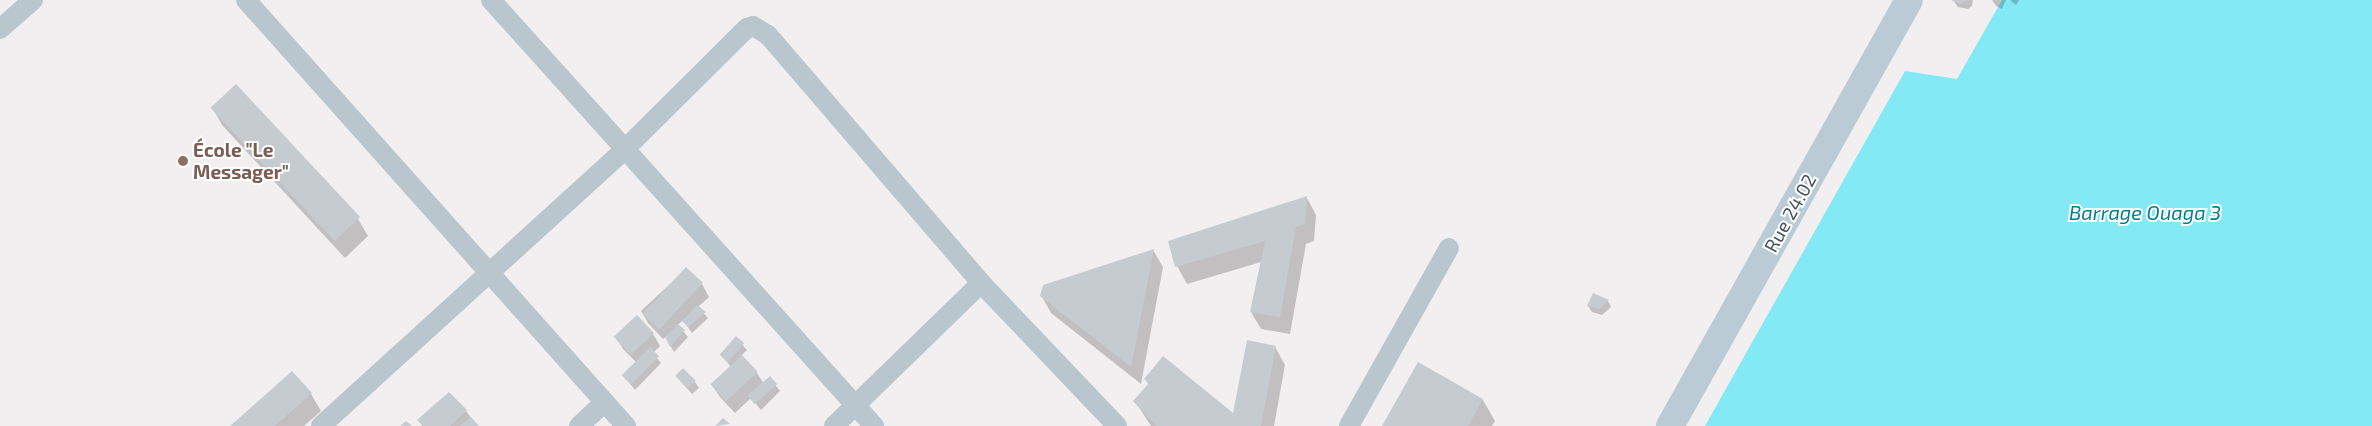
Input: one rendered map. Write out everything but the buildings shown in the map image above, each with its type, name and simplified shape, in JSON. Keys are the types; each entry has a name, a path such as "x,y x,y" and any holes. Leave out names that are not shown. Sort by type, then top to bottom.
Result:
{"street":[{"path":"0,29 32,0"},
{"path":"246,0 626,426"},
{"path":"491,0 874,426"},
{"name":"Rue 24.02","path":"1670,426 1909,0"},
{"path":"321,426 625,149 747,28 758,27 768,35 981,283 1117,426"},
{"path":"1349,426 1449,248"},
{"path":"834,426 981,283"},
{"path":"579,426 605,402"}],"water":[{"name":"Barrage Ouaga 3","path":"2002,0 2372,0 2372,426 1705,426 1905,71 1957,79"}],"place":[{"name":"École \"Le Messager\"","path":"183,161"}]}
